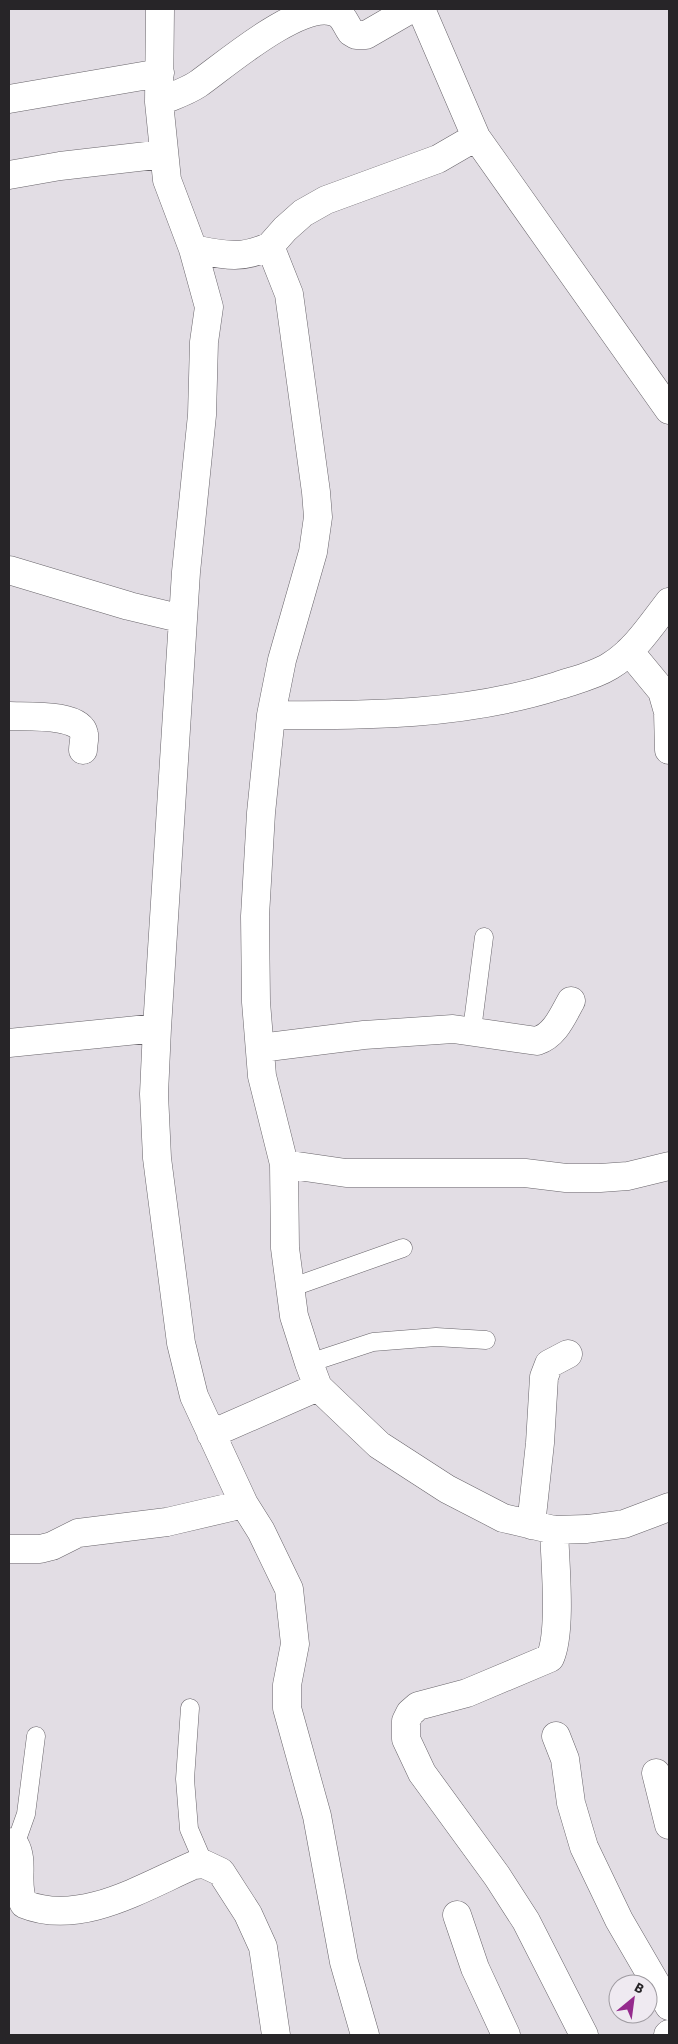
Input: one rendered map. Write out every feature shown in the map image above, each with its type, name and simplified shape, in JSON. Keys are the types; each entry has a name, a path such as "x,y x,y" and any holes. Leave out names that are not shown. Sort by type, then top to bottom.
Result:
{"street":[{"path":"160,9 159,102 167,180 193,249 208,308 204,342 202,415 183,619 157,1028 154,1094 157,1158 181,1343 194,1396 244,1504 261,1530 290,1590 295,1644 287,1685 287,1708 317,1816 325,1871 344,1962 365,2035"},
{"path":"159,102 196,86 282,24 312,12 333,11 343,17 351,32 361,35 412,9"},
{"path":"421,9 476,137 664,392"},
{"path":"9,98 160,73"},
{"path":"193,249 234,257 255,253 270,246 303,213 326,200 438,159 476,137"},
{"path":"9,175 60,166 164,154"},
{"path":"270,246 289,294 310,443 318,517 313,552 282,660 271,714 261,813 255,916 256,1002 262,1076 284,1164 284,1248 294,1316 314,1375 387,1450 447,1489 503,1518 543,1528 624,1524 669,1507"},
{"path":"9,570 129,606 183,619"},
{"path":"271,714 358,716 437,710 530,694 589,676 610,666 629,651 669,602"},
{"path":"629,651 662,691 668,712 669,750"},
{"path":"9,716 54,717 78,724 84,733 83,750"},
{"path":"260,1048 384,1033 472,1030 537,1041 546,1038 557,1026 571,1001"},
{"path":"9,1043 157,1028"},
{"path":"284,1164 346,1173 525,1173 566,1178 628,1176 669,1166"},
{"path":"568,1354 549,1364 544,1377 540,1443 543,1528 556,1621 554,1649 550,1658 467,1694 418,1706 410,1713 406,1721 406,1739 422,1773 497,1876 526,1921 584,2035"},
{"path":"211,1434 314,1375"},
{"path":"9,1549 40,1549 52,1546 78,1533 167,1522 244,1504"},
{"path":"556,1736 565,1758 571,1803 584,1847 619,1920 669,2006"},
{"path":"656,1773 669,1825"},
{"path":"12,1844 19,1856 20,1896 24,1904 55,1912 74,1911 119,1897 194,1864 204,1864 221,1872 229,1881 248,1914 263,1947 276,2035"},
{"path":"457,1915 475,1968 506,2035"}],"lane":[{"path":"472,1030 484,937"},
{"path":"290,1288 404,1248"},
{"path":"314,1375 373,1342 436,1337 486,1340"},
{"path":"190,1708 185,1779 189,1829 204,1864"},
{"path":"12,1844 26,1814 36,1736"}]}
